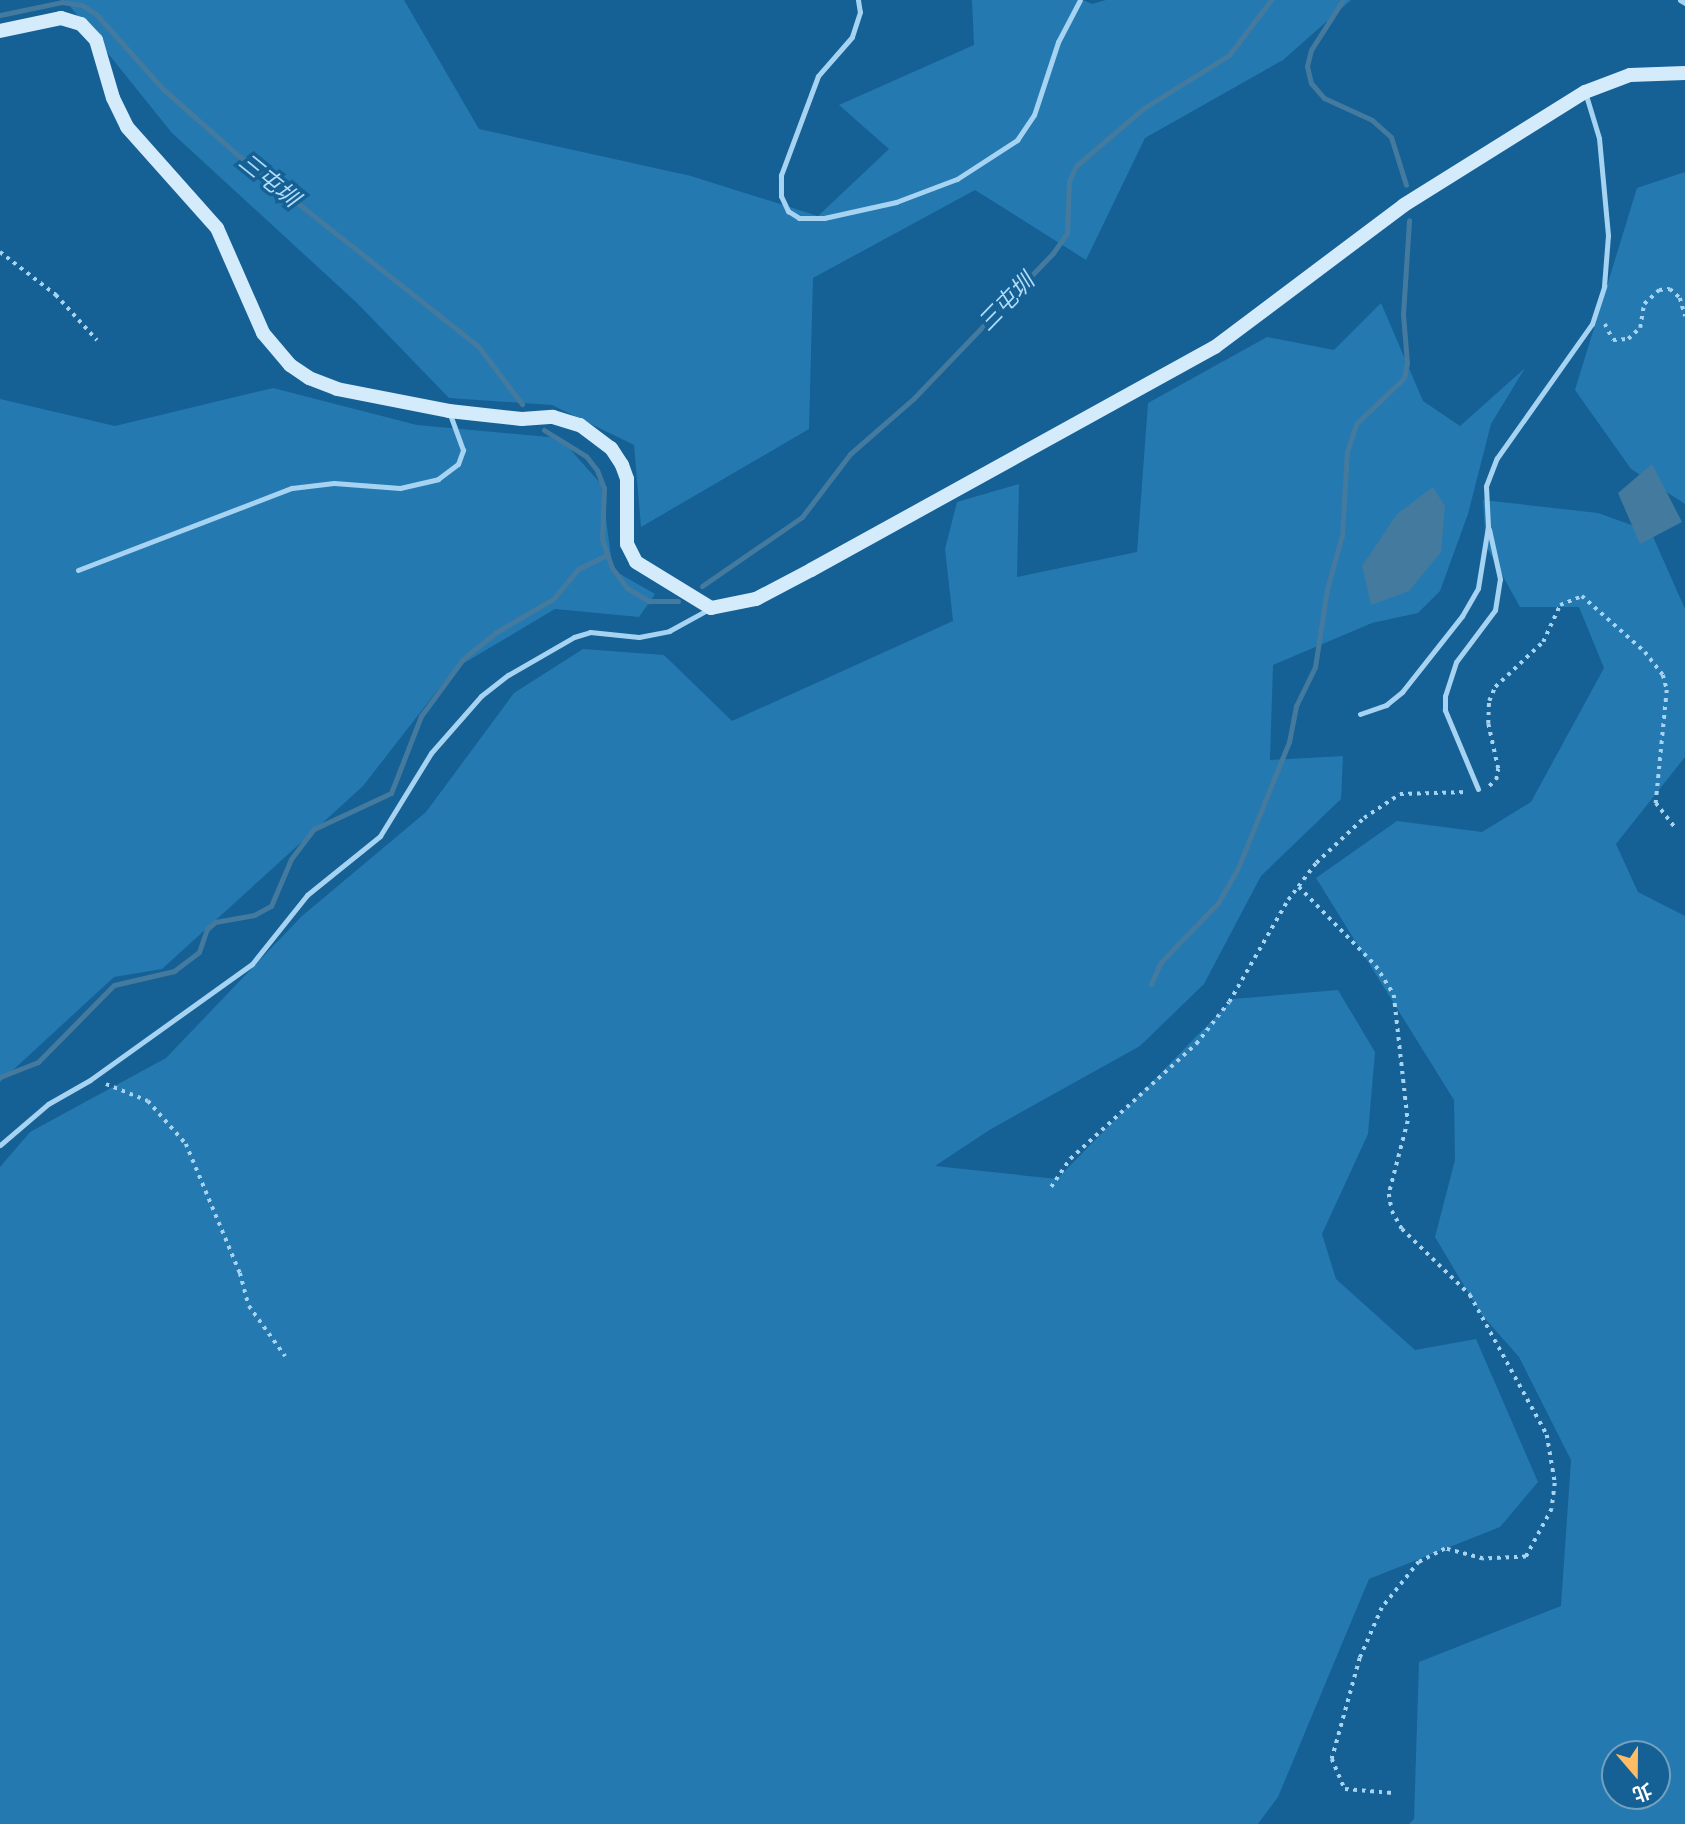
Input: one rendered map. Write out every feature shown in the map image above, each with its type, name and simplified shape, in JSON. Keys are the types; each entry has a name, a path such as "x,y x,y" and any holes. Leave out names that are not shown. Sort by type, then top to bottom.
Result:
{"street":[{"path":"0,31 61,18 81,24 96,40 113,99 127,127 216,228 263,333 290,365 309,379 337,389 449,411 522,419 553,417 580,425 611,448 622,465 627,479 627,544 636,562 711,608 756,598 811,570 1215,347 1404,205 1585,92 1630,75 1685,72"}],"lane":[{"path":"858,0 860,12 852,37 818,76 781,175 781,196 788,211 799,218 844,215 896,202 957,179 1017,141 1034,115 1058,41 1080,0"},
{"path":"1680,0 1685,3"},
{"path":"1360,714 1385,705 1402,692 1462,616 1478,588 1488,526 1486,486 1497,458 1592,324 1604,286 1608,235 1599,138 1585,92"},
{"path":"78,570 292,488 334,483 400,488 438,479 458,464 463,450 449,411"},
{"path":"1478,789 1445,710 1445,695 1456,662 1495,610 1500,579 1497,550 1488,526"},
{"path":"0,1145 48,1104 90,1080 252,964 307,895 380,836 431,753 481,696 508,675 574,636 590,632 639,637 669,631 711,608"}],"path":[{"path":"0,252 56,295 97,340"},
{"path":"1604,313 1605,326 1613,340 1628,339 1640,328 1644,304 1658,290 1670,289 1680,299 1685,316"},
{"path":"1051,1187 1070,1159 1196,1044 1229,1002 1316,863 1364,818 1399,794 1478,789 1496,780 1489,701 1495,687 1535,653 1560,605 1582,596 1635,642 1663,675 1667,690 1656,803 1676,829"},
{"path":"1299,887 1376,966 1394,995 1408,1121 1389,1194 1392,1211 1402,1229 1470,1295 1547,1434 1555,1483 1552,1509 1527,1558 1483,1559 1446,1549 1419,1562 1382,1608 1360,1658 1332,1759 1345,1789 1393,1793"},
{"path":"90,1080 135,1091 186,1144 240,1273 249,1306 285,1356"}],"shaded area":[{"path":"65,0 404,0 479,129 691,176 818,216 889,149 839,105 974,45 972,0 1083,0 1092,4 1106,0 1351,0 1283,60 1145,138 1086,260 975,190 813,278 809,429 641,527 634,445 552,405 449,398 357,303 172,133"},
{"path":"1685,172 1685,504 1631,469 1575,390 1637,188"},
{"path":"1381,303 1423,401 1460,426 1525,368 1491,424 1468,514 1440,591 1418,613 1372,623 1273,665 1270,760 1343,756 1341,799 1261,876 1204,984 1140,1046 991,1129 935,1166 1057,1179 1233,999 1338,990 1375,1052 1368,1134 1322,1234 1336,1279 1415,1350 1476,1339 1538,1482 1500,1527 1369,1579 1278,1797 1258,1824 0,1824 0,1167 30,1132 166,1058 302,916 426,812 514,693 583,649 664,655 732,721 953,621 945,549 957,502 1019,484 1017,577 1137,552 1148,403 1267,337 1334,350"},
{"path":"273,388 417,425 560,438 601,484 613,570 655,594 639,617 555,609 454,669 363,786 162,969 114,977 0,1082 0,399 115,426"},
{"path":"1652,464 1682,522 1640,544 1618,493"},
{"path":"1433,487 1445,506 1441,552 1409,591 1371,605 1362,566 1397,514"},
{"path":"1483,500 1598,513 1651,532 1685,609 1685,757 1616,844 1638,892 1685,916 1685,1824 1409,1824 1414,1819 1419,1662 1561,1606 1571,1460 1519,1357 1481,1314 1435,1237 1455,1160 1454,1100 1316,878 1397,821 1482,832 1531,802 1604,668 1579,607 1520,607 1486,546"}],"waterway":[{"name":"三屯圳","path":"702,586 802,517 850,454 914,398 1053,253 1067,233 1069,181 1076,166 1144,108 1229,55 1271,0"},
{"path":"1343,0 1311,50 1307,66 1311,83 1324,98 1372,120 1391,137 1406,185"},
{"name":"三屯圳","path":"0,15 62,2 82,5 96,14 163,89 247,163 478,346 522,404"},
{"path":"1151,984 1161,962 1218,903 1238,868 1289,742 1296,706 1315,667 1327,589 1342,535 1347,452 1356,424 1404,378 1407,363 1403,314 1409,220"},
{"name":"三屯圳","path":"544,430 586,456 597,470 604,488 602,539 612,568 627,588 649,601 678,601"},
{"path":"0,1077 38,1062 114,985 174,971 199,952 207,929 215,922 254,915 271,906 291,859 314,829 391,793 421,716 463,659 495,633 553,599 578,569 607,555"}]}
